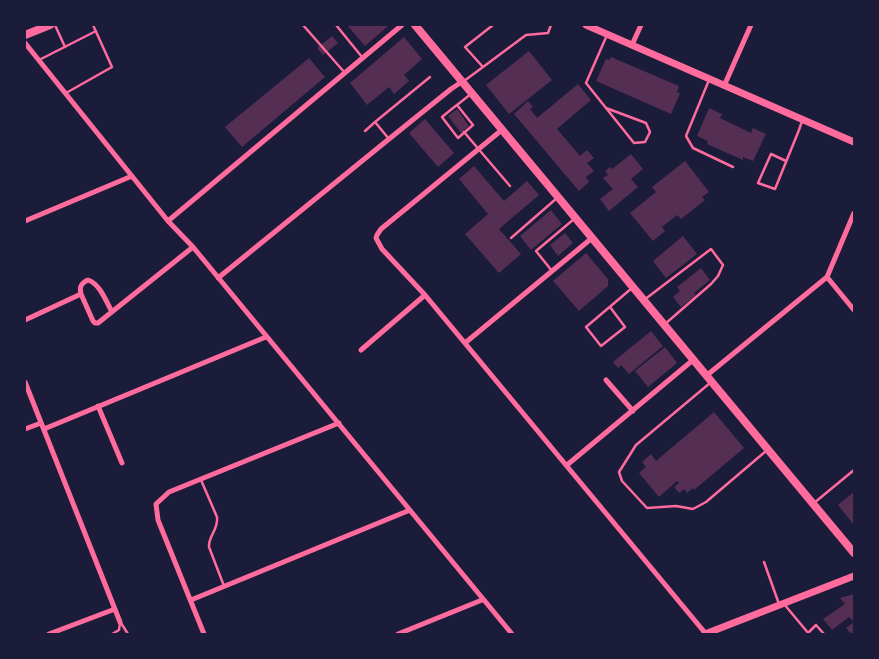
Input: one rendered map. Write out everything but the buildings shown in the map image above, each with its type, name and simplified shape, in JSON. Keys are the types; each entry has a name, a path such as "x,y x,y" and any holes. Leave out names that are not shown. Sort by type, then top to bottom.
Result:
{"main road":[{"path":"25,35 50,25"},
{"path":"415,25 854,553"},
{"path":"586,25 854,142"},
{"path":"706,634 854,576"}],"street":[{"path":"168,221 402,25"},
{"path":"632,45 641,25"},
{"path":"724,86 751,25"},
{"path":"25,43 168,221 193,247 482,600 512,634"},
{"path":"218,278 389,138 462,81"},
{"path":"503,129 381,229 376,238 382,249 425,295 706,634"},
{"path":"25,221 132,176"},
{"path":"709,379 827,277 854,212"},
{"path":"465,343 592,238"},
{"path":"112,312 101,292 92,281 84,282 80,289 81,294 95,323 112,312 193,247"},
{"path":"827,277 854,310"},
{"path":"25,320 81,294"},
{"path":"361,350 425,295"},
{"path":"844,298 854,303"},
{"path":"44,429 266,337"},
{"path":"567,465 693,360"},
{"path":"606,380 633,411"},
{"path":"25,382 120,622"},
{"path":"98,406 122,463"},
{"path":"25,429 42,423"},
{"path":"204,634 158,520 156,504 169,492 339,423"},
{"path":"191,600 410,510"},
{"path":"398,634 408,632 482,600"},
{"path":"49,634 115,608"}],"lane":[{"path":"55,25 65,47"},
{"path":"65,93 112,67 93,25"},
{"path":"304,25 345,73"},
{"path":"336,25 363,58"},
{"path":"483,67 465,47 493,25"},
{"path":"462,81 526,35 548,33 551,25"},
{"path":"38,60 96,31"},
{"path":"606,108 646,123 650,132 644,142 634,143 606,108 586,83 607,34"},
{"path":"364,131 430,77"},
{"path":"710,79 686,136 693,148 734,167"},
{"path":"457,105 473,125 458,138 442,117 457,105 472,93"},
{"path":"786,161 771,154 758,183 775,189 786,161 802,120"},
{"path":"375,122 389,138"},
{"path":"464,132 510,186"},
{"path":"511,238 558,197"},
{"path":"552,271 536,251 576,218"},
{"path":"644,300 711,249 723,265 718,276 664,324"},
{"path":"610,308 626,327 601,346 586,327 633,288"},
{"path":"709,379 636,445 619,472 622,480 648,508 676,506 694,509 706,502 768,449"},
{"path":"813,504 854,470"},
{"path":"201,479 217,517 216,528 208,540 224,586"},
{"path":"764,562 782,605 808,633 816,625 824,634"},
{"path":"112,634 119,630 120,622"},
{"path":"120,622 128,634"}]}
